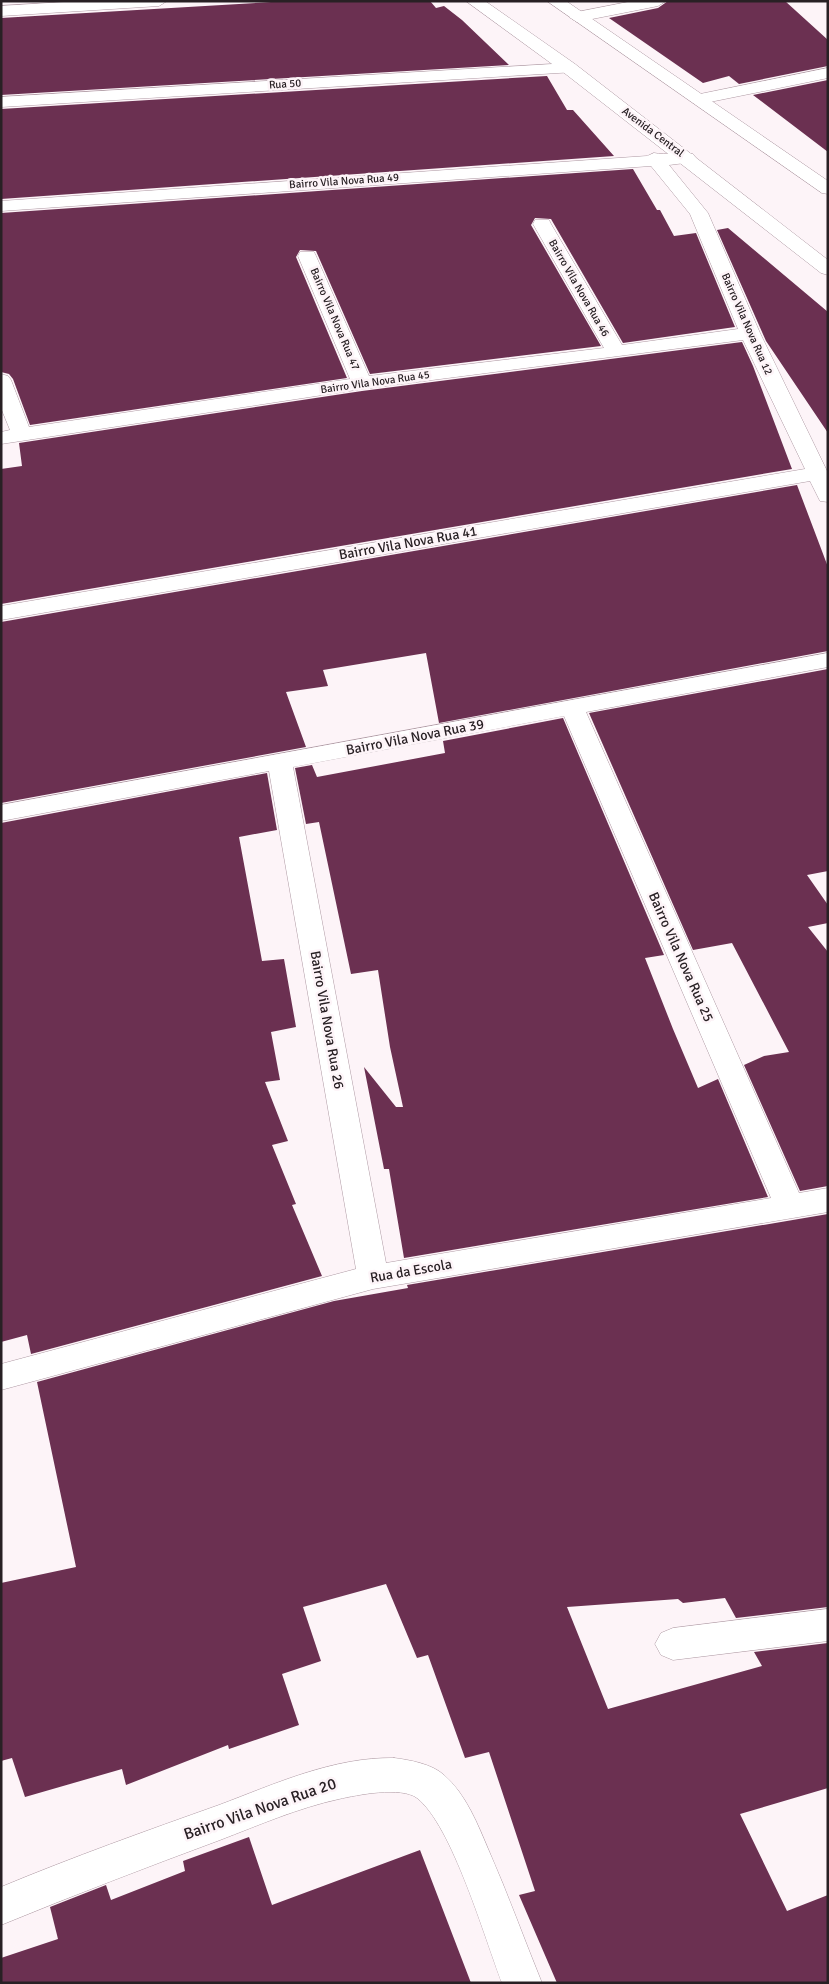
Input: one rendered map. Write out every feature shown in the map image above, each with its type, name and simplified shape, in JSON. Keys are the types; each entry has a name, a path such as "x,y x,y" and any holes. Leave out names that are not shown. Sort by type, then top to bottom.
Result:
{"street":[{"path":"1,11 159,1"},
{"name":"Avenida Central","path":"474,1 569,68 687,158 820,255 828,269"},
{"path":"555,1 700,99 828,190"},
{"path":"577,17 658,1"},
{"name":"Rua 50","path":"1,102 569,68"},
{"path":"700,99 828,73"},
{"name":"Bairro Vila Nova Rua 49","path":"1,206 654,158 687,158"},
{"name":"Bairro Vila Nova Rua 12","path":"654,158 699,213 750,333 815,474 828,496"},
{"name":"Bairro Vila Nova Rua 46","path":"542,224 616,352"},
{"name":"Bairro Vila Nova Rua 47","path":"308,256 362,383"},
{"name":"Bairro Vila Nova Rua 45","path":"1,438 362,383 616,352 750,333"},
{"path":"1,380 22,435"},
{"name":"Bairro Vila Nova Rua 41","path":"1,613 815,474"},
{"name":"Bairro Vila Nova Rua 39","path":"1,813 280,763 828,660"},
{"name":"Bairro Vila Nova Rua 25","path":"572,707 790,1207"},
{"name":"Bairro Vila Nova Rua 26","path":"280,763 373,1277"},
{"name":"Rua da Escola","path":"1,1377 373,1277 828,1200"},
{"path":"673,1644 828,1625"},
{"name":"Bairro Vila Nova Rua 20","path":"1,1906 68,1878 298,1793 356,1778 384,1776 410,1778 430,1785 444,1799 460,1828 522,1983"}],"building":[{"path":"288,1 430,1 436,8 444,6 462,20 509,65 1,95 1,18"},
{"path":"668,1 785,1 828,40 828,66 739,84 729,76 703,83 609,18 658,8"},
{"path":"547,76 567,110 573,110 614,156 1,199 1,109"},
{"path":"828,80 828,152 753,95"},
{"path":"633,169 657,210 660,210 674,236 696,233 735,327 623,343 551,219 535,218 531,225 601,346 370,374 316,251 300,250 296,257 347,378 30,425 13,379 9,374 1,372 1,213"},
{"path":"728,228 828,312 828,433 766,341 717,230"},
{"path":"742,342 792,469 1,604 1,469 22,466 19,443 362,391"},
{"path":"797,485 828,567 828,651 439,723 426,653 323,670 328,686 286,692 306,747 1,803 1,622"},
{"path":"828,669 828,871 807,875 828,905 828,923 808,927 828,952 828,1186 800,1191 744,1065 764,1056 789,1052 732,943 693,950 589,713"},
{"path":"563,718 664,955 645,958 698,1088 718,1079 768,1197 404,1258 389,1169 384,1169 364,1067 396,1107 403,1107 390,1047 378,970 351,974 319,822 306,824 295,768 312,765 317,777 445,753 443,741"},
{"path":"267,773 277,830 239,837 262,961 284,959 296,1027 271,1032 280,1080 265,1082 288,1141 272,1145 296,1204 292,1205 322,1276 31,1354 27,1335 1,1342 1,823"},
{"path":"828,1214 828,1607 736,1618 725,1598 683,1603 678,1599 567,1607 608,1709 762,1666 754,1652 828,1643 828,1788 740,1814 787,1911 828,1895 828,1983 557,1983 519,1895 535,1891 489,1752 465,1758 428,1655 417,1658 386,1584 303,1607 321,1661 282,1674 299,1725 229,1749 228,1745 126,1785 122,1769 25,1797 12,1758 1,1761 1,1583 76,1567 37,1382 334,1301 408,1288 407,1285"},
{"path":"249,1837 272,1905 420,1850 471,1983 1,1983 1,1958 58,1939 50,1907 106,1885 111,1900 185,1871 183,1861"}]}
